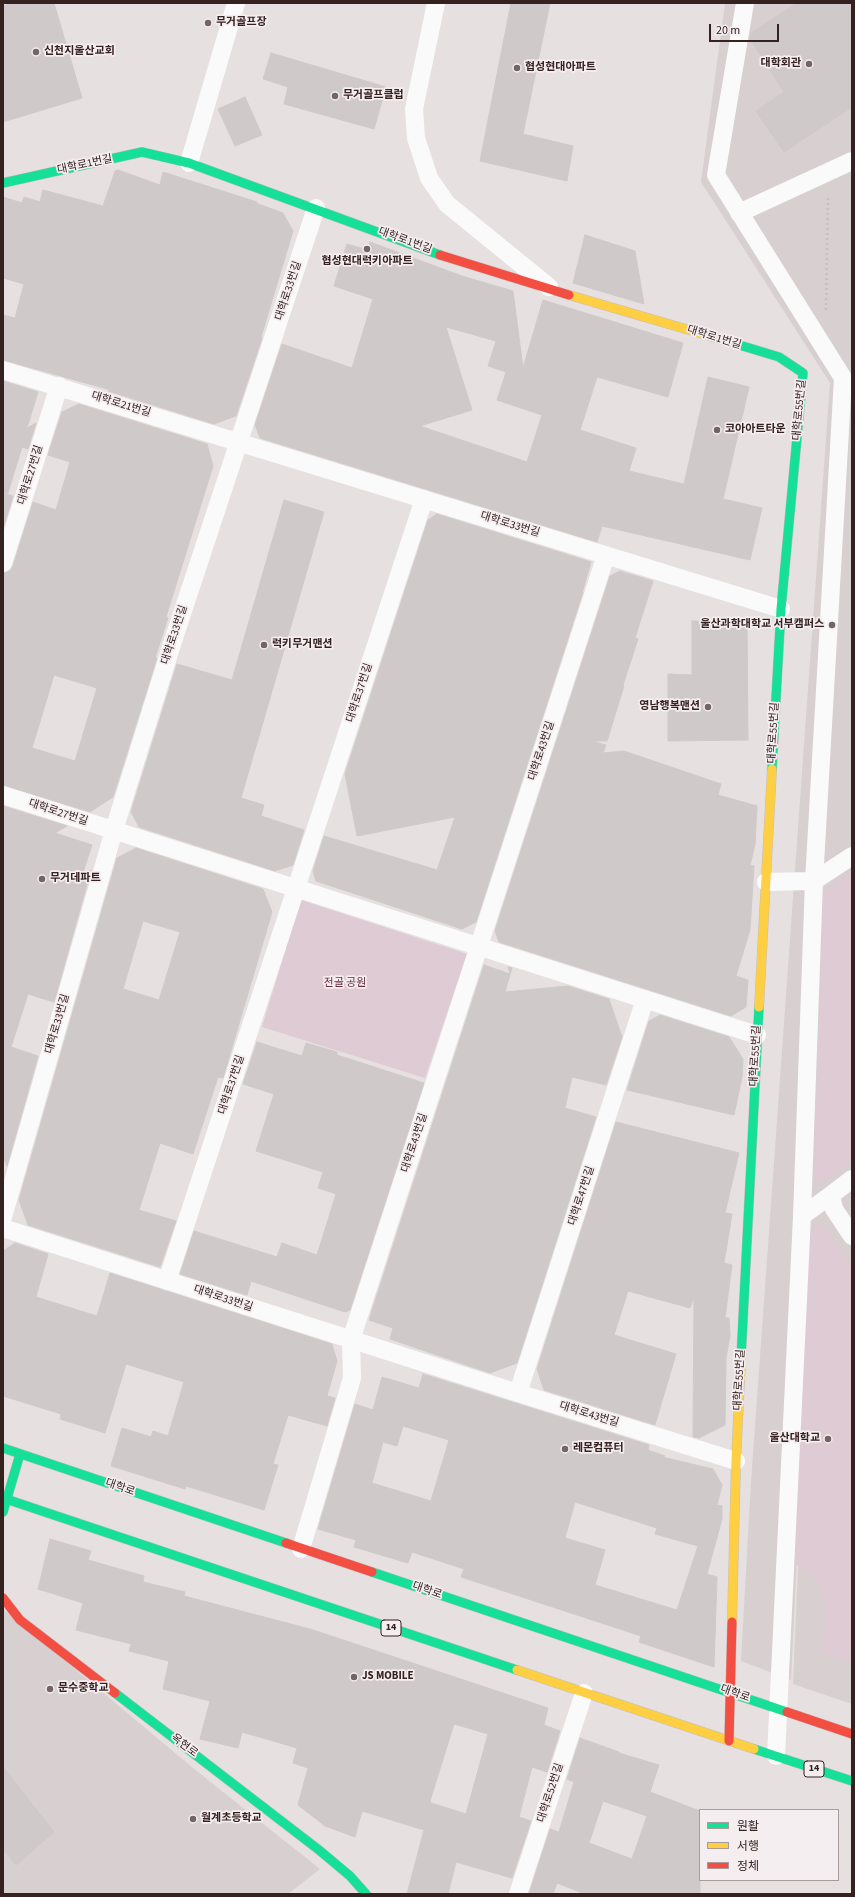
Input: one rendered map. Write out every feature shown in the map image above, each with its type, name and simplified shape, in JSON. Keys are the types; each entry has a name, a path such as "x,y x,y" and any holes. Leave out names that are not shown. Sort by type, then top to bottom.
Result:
{"main road":[{"name":"대학로1번길","path":"3,183 142,152 189,163 316,208 466,264 779,357 803,373"},
{"name":"대학로55번길","path":"729,1741 736,1461 757,1035 781,609 803,373"},
{"name":"대학로","path":"3,1448 852,1734"},
{"path":"3,1512 5,1498 20,1454"},
{"name":"14","path":"5,1498 584,1693 852,1781"},
{"name":"옥현로","path":"3,1598 20,1620 319,1850 350,1876 366,1894"}],"street":[{"path":"189,163 236,3"},
{"path":"436,3 414,109 416,138 429,178 447,204 553,290"},
{"path":"745,3 716,176 843,378 814,882 802,1216 776,1756"},
{"path":"739,213 852,161"},
{"name":"대학로33번길","path":"3,1218 114,830 172,644 316,208"},
{"name":"대학로21번길","path":"3,370 239,442"},
{"name":"대학로27번길","path":"3,563 59,386"},
{"name":"대학로33번길","path":"239,442 781,609"},
{"name":"대학로37번길","path":"167,1281 424,499"},
{"name":"대학로43번길","path":"301,1549 352,1378 351,1340 606,555"},
{"name":"대학로27번길","path":"3,795 114,830"},
{"path":"114,830 757,1035"},
{"path":"766,882 814,882 852,856"},
{"name":"대학로47번길","path":"518,1393 645,1000"},
{"path":"802,1216 852,1179"},
{"path":"831,1194 834,1209 852,1236"},
{"name":"대학로33번길","path":"3,1228 351,1340"},
{"name":"대학로43번길","path":"351,1340 736,1461"},
{"name":"대학로52번길","path":"518,1894 584,1693"}],"path":[{"path":"826,312 828,172"}],"shaded area":[{"name":"울산과학대학교 서부캠퍼스","path":"725,3 852,3 852,1704 793,1684 808,1335 791,1680 741,1661 751,1482 830,383 701,182"},
{"name":"문수중학교","path":"3,1609 193,1768 320,1869 288,1894 3,1894"}],"green space":[{"path":"852,871 852,1162 820,1184 814,1177 823,891"},
{"name":"전골 공원","path":"301,900 467,954 425,1078 262,1027"},
{"name":"울산대학교","path":"816,1225 826,1228 852,1264 852,1663 819,1652 824,1638 826,1607 821,1590 813,1576 793,1562 808,1232"}],"building":[{"name":"신천지울산교회","path":"11,3 54,3 82,98 3,122 3,6"},
{"name":"협성현대아파트","path":"511,3 550,3 523,134 573,146 567,181 480,161"},
{"name":"대학회관","path":"797,3 852,3 852,107 784,152 756,111 784,92 750,39 751,33"},
{"name":"무거골프클럽","path":"271,53 386,87 374,129 284,104 288,87 263,79"},
{"path":"245,97 262,135 235,146 218,109"},
{"path":"118,170 160,185 163,172 257,202 256,203 283,213 293,231 261,337 262,338 236,416 214,424 108,391 111,390 3,360 3,315 15,318 24,284 3,278 3,197 22,203 24,197 40,202 43,190 103,206 115,171"},
{"path":"585,235 635,251 644,304 573,283"},
{"path":"370,242 462,276 513,291 523,368 543,300 683,343 668,397 597,377 580,430 636,448 629,471 684,484 708,377 749,387 723,499 762,508 750,560 602,526 597,542 260,438 255,425 282,344 352,368 373,299 334,286 347,244 368,250","holes":["446,327 496,341 488,366 506,372 497,400 542,415 527,462 420,426 472,410"]},
{"path":"3,381 38,392 27,428 36,423 28,449 22,447 8,493 3,493"},
{"path":"79,404 207,444 213,466 166,617 168,618 155,658 157,658 113,797 90,812 3,785 3,573 10,571 13,566 33,502 56,510 70,462 48,455 62,412","holes":["54,675 97,688 75,761 32,748"]},
{"path":"3,493 13,496 3,528"},
{"path":"284,500 324,512 241,798 264,805 261,816 304,830 293,865 275,871 139,827 131,812 177,664 232,680"},
{"path":"437,514 591,562 582,593 583,592 476,922 462,929 316,881 313,871 324,836 437,870 455,817 357,836 345,774 428,520"},
{"path":"620,571 653,581 635,638 638,639 607,741 592,741 606,745 603,753 624,751 721,784 718,795 757,806 755,845 750,865 754,866 750,930 736,976 748,980 746,1007 731,1016 499,942 495,931 610,576"},
{"name":"영남행복맨션","path":"692,621 747,621 748,740 668,741 668,674 692,675"},
{"path":"3,806 67,826 55,833 92,845 82,875 91,870 54,1002 28,994 11,1047 38,1056 7,1166 3,1157"},
{"path":"136,848 263,889 272,912 223,1078 218,1077 193,1154 160,1143 139,1210 176,1221 160,1267 28,1225 19,1200 117,858","holes":["143,921 180,932 159,1000 123,989"]},
{"path":"484,965 510,974 508,967 512,968 505,992 568,986 609,999 622,1037 606,1085 572,1077 565,1108 596,1117 517,1363 490,1373 390,1339 393,1328 369,1320"},
{"path":"660,1015 729,1037 743,1059 742,1077 734,1115 627,1090 649,1021"},
{"path":"257,1042 302,1056 306,1043 337,1052 337,1055 424,1083 350,1310 345,1312 251,1281 247,1295 180,1274 194,1231 277,1257 282,1243 317,1255 336,1194 318,1188 323,1172 256,1151 274,1094 243,1084"},
{"path":"616,1122 739,1153 725,1213 732,1214 724,1263 732,1265 725,1318 729,1318 730,1336 726,1358 725,1425 699,1438 693,1437 694,1297 690,1308 628,1291 614,1335 676,1354 655,1425 544,1390 537,1369"},
{"path":"15,1243 48,1254 36,1297 97,1316 110,1273 332,1344 337,1361 327,1396 335,1398 327,1426 288,1415 273,1464 278,1465 264,1510 186,1486 185,1489 111,1466 122,1428 151,1437 153,1431 168,1436 184,1382 126,1364 105,1433 60,1419 61,1414 3,1396 3,1251"},
{"path":"423,1374 649,1445 648,1450 665,1456 662,1457 713,1469 722,1485 717,1505 722,1506 722,1519 707,1574 717,1577 714,1667 639,1642 641,1636 461,1577 464,1569 412,1552 408,1563 354,1547 356,1540 318,1529 355,1404 373,1410 382,1377 419,1388","holes":["403,1426 449,1440 431,1501 372,1483 383,1442 397,1446","575,1502 657,1528 655,1534 698,1546 677,1610 595,1585 605,1550 565,1538"]},
{"path":"50,1539 91,1551 88,1560 144,1576 143,1582 185,1592 184,1596 310,1629 548,1708 544,1725 560,1731 547,1772 532,1767 519,1817 531,1821 512,1878 456,1862 448,1894 407,1894 424,1830 362,1811 355,1837 325,1826 298,1805 308,1768 293,1763 297,1748 242,1732 238,1748 200,1739 210,1701 163,1689 169,1661 129,1651 131,1644 76,1630 83,1603 38,1589","holes":["454,1724 488,1734 466,1814 431,1803 430,1801"]},
{"path":"580,1738 619,1753 659,1765 650,1792 699,1811 700,1894 585,1894 557,1883 553,1894 529,1894 550,1829 559,1832 574,1782 567,1779","holes":["603,1801 647,1816 632,1859 589,1843"]},
{"path":"3,1767 54,1832 16,1865 3,1849"}],"traffic: fast":[{"path":"3,183 142,152 189,163 440,255"},
{"path":"713,337 779,357 803,373 781,609 772,769"},
{"path":"741,1358 759,1007"},
{"path":"3,1448 286,1543"},
{"path":"3,1512 20,1454"},
{"path":"3,1498 517,1670"},
{"path":"372,1572 787,1712"},
{"path":"115,1693 319,1850 350,1876 366,1894"},
{"path":"754,1749 852,1781"}],"traffic: slow":[{"path":"569,295 713,337"},
{"path":"759,1007 772,769"},
{"path":"732,1622 736,1461 741,1358"},
{"path":"517,1670 754,1749"}],"traffic: jam":[{"path":"440,255 569,295"},
{"path":"286,1543 372,1572"},
{"path":"3,1598 20,1620 115,1693"},
{"path":"729,1741 732,1622"},
{"path":"787,1712 852,1734"}],"place":[{"name":"무거골프장","path":"208,23"},
{"name":"신천지울산교회","path":"36,52"},
{"name":"대학회관","path":"809,64"},
{"name":"협성현대아파트","path":"517,68"},
{"name":"무거골프클럽","path":"335,96"},
{"name":"협성현대럭키아파트","path":"367,249"},
{"name":"코아아트타운","path":"717,430"},
{"name":"울산과학대학교 서부캠퍼스","path":"832,625"},
{"name":"럭키무거맨션","path":"264,645"},
{"name":"영남행복맨션","path":"708,707"},
{"name":"무거데파트","path":"42,879"},
{"name":"울산대학교","path":"828,1439"},
{"name":"레몬컴퓨터","path":"565,1449"},
{"name":"JS MOBILE","path":"354,1677"},
{"name":"문수중학교","path":"50,1689"},
{"name":"월계초등학교","path":"193,1819"}]}
